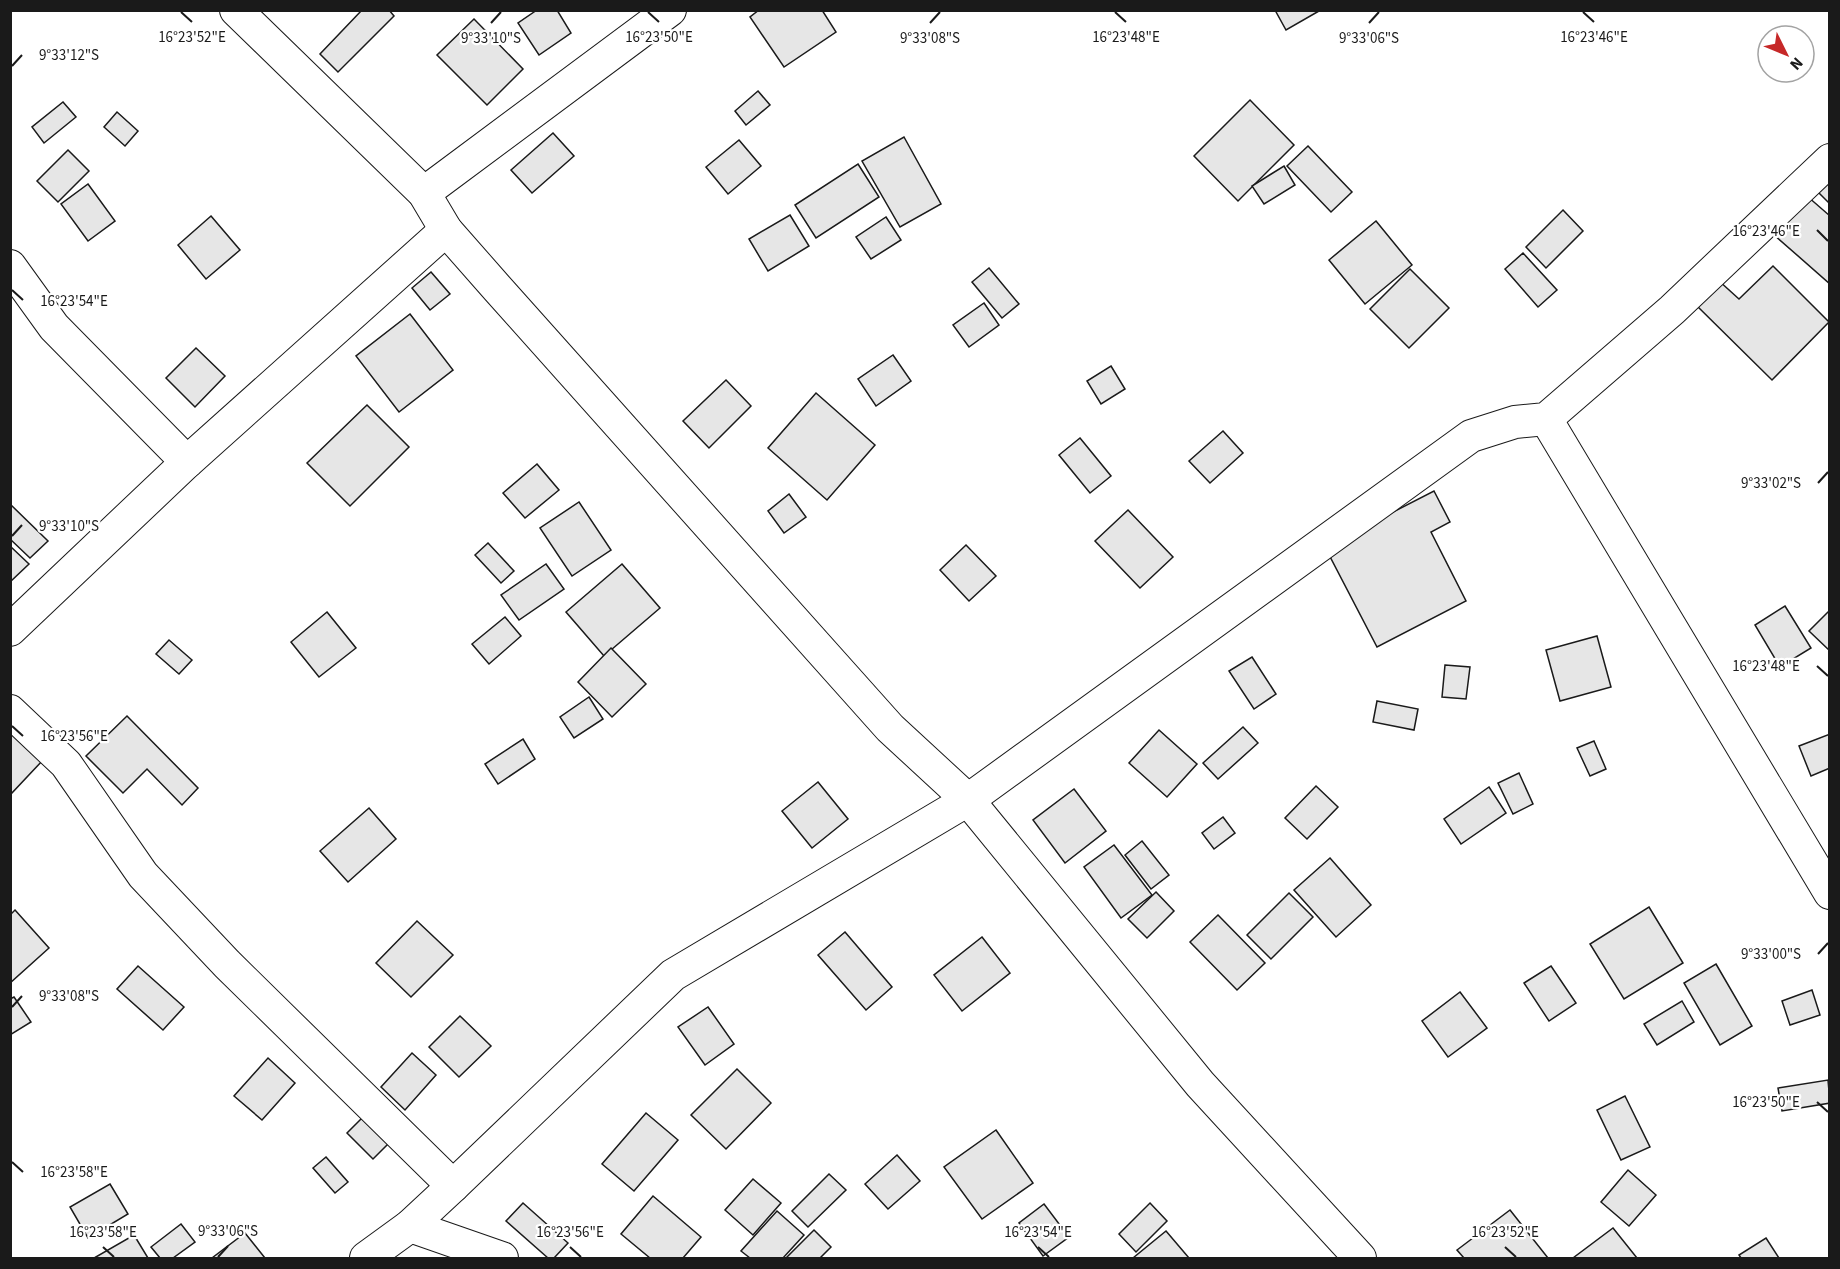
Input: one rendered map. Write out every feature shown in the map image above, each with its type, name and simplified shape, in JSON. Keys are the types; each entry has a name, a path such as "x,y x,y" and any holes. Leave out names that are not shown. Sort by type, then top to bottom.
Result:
{"street":[{"path":"236,10 424,193 446,230 890,728 968,800 1200,1084 1360,1258"},
{"path":"424,193 670,10"},
{"path":"366,1258 410,1226 673,975 968,800 1471,436 1515,422 1546,419 1672,310 1830,160"},
{"path":"10,630 187,462 446,230"},
{"path":"10,266 54,327 187,462"},
{"path":"1546,419 1830,893"},
{"path":"10,711 66,764 143,875 227,964 453,1186"},
{"path":"410,1226 502,1258"}],"building":[{"path":"362,10 389,10 394,16 338,72 320,54"},
{"path":"537,10 557,10 571,33 539,55 518,23"},
{"path":"759,10 822,10 836,32 784,67 750,17"},
{"path":"1275,10 1319,10 1319,11 1286,30"},
{"path":"474,19 523,69 487,105 437,55"},
{"path":"758,91 770,105 746,125 735,111"},
{"path":"1250,100 1294,145 1238,201 1194,156"},
{"path":"63,102 76,117 44,143 32,127"},
{"path":"117,112 138,131 125,146 104,127"},
{"path":"553,133 574,156 532,193 511,170"},
{"path":"904,137 941,204 900,227 862,161"},
{"path":"739,140 761,166 728,194 706,167"},
{"path":"1308,146 1352,192 1331,212 1287,166"},
{"path":"68,150 89,171 58,202 37,181"},
{"path":"858,164 879,197 816,238 795,205"},
{"path":"1284,166 1295,185 1264,204 1252,186"},
{"path":"1830,170 1830,204 1813,187"},
{"path":"88,184 115,221 88,241 61,204"},
{"path":"1807,196 1830,216 1830,284 1773,234"},
{"path":"1563,210 1583,231 1546,268 1526,247"},
{"path":"790,215 809,246 768,271 749,239"},
{"path":"211,216 240,250 206,279 178,245"},
{"path":"886,217 901,240 871,259 856,237"},
{"path":"1376,221 1412,265 1365,304 1329,260"},
{"path":"1523,253 1557,290 1538,307 1505,269"},
{"path":"1773,266 1829,322 1772,380 1695,304 1718,280 1739,299"},
{"path":"989,268 1019,304 1002,318 972,282"},
{"path":"1410,269 1449,308 1409,348 1370,309"},
{"path":"431,272 450,294 430,310 412,288"},
{"path":"984,303 999,325 969,347 953,325"},
{"path":"410,314 453,370 399,412 356,356"},
{"path":"196,348 225,376 195,407 166,378"},
{"path":"893,355 911,381 876,406 858,379"},
{"path":"1111,366 1125,389 1101,404 1087,381"},
{"path":"726,380 751,406 709,448 683,421"},
{"path":"816,393 875,445 827,500 768,448"},
{"path":"367,405 409,447 350,506 307,463"},
{"path":"1223,431 1243,453 1210,483 1189,461"},
{"path":"1080,438 1111,476 1090,493 1059,455"},
{"path":"537,464 559,490 525,518 503,493"},
{"path":"1434,491 1450,522 1431,532 1466,601 1377,647 1325,547"},
{"path":"789,494 806,517 784,533 768,511"},
{"path":"579,502 611,550 572,576 540,528"},
{"path":"10,504 48,541 30,558 10,539"},
{"path":"1128,510 1173,557 1140,588 1095,541"},
{"path":"488,543 514,571 501,583 475,555"},
{"path":"966,545 996,576 969,601 940,570"},
{"path":"10,546 29,564 10,582"},
{"path":"546,564 564,589 519,620 501,595"},
{"path":"622,564 660,608 604,656 566,612"},
{"path":"1785,606 1811,648 1780,667 1755,625"},
{"path":"1830,610 1830,651 1809,631"},
{"path":"327,612 356,648 319,677 291,642"},
{"path":"505,617 521,636 489,664 472,644"},
{"path":"1597,636 1611,687 1560,701 1546,650"},
{"path":"169,640 192,660 179,674 156,654"},
{"path":"611,648 646,684 612,717 578,682"},
{"path":"1252,657 1276,694 1254,709 1229,671"},
{"path":"1445,665 1470,667 1466,699 1442,697"},
{"path":"589,697 603,719 574,738 560,717"},
{"path":"1377,701 1418,709 1414,730 1373,722"},
{"path":"127,716 198,788 182,805 147,769 123,793 86,756"},
{"path":"1243,727 1258,743 1218,779 1203,763"},
{"path":"1159,730 1197,764 1167,797 1129,763"},
{"path":"10,731 43,760 10,795"},
{"path":"1830,734 1830,768 1811,776 1799,746"},
{"path":"523,739 535,759 498,784 485,764"},
{"path":"1594,741 1606,769 1590,776 1577,748"},
{"path":"1519,773 1533,804 1513,814 1498,783"},
{"path":"818,782 848,819 812,848 782,811"},
{"path":"1316,786 1338,807 1307,839 1285,818"},
{"path":"1489,787 1506,813 1461,844 1444,819"},
{"path":"1074,789 1106,831 1065,863 1033,820"},
{"path":"369,808 396,839 348,882 320,851"},
{"path":"1223,817 1235,833 1214,849 1202,833"},
{"path":"1142,841 1169,875 1151,889 1125,855"},
{"path":"1114,845 1152,895 1121,918 1084,867"},
{"path":"1330,858 1371,905 1336,937 1294,890"},
{"path":"1156,892 1174,911 1147,938 1128,919"},
{"path":"1289,893 1313,917 1271,959 1247,935"},
{"path":"1649,907 1683,963 1624,999 1590,944"},
{"path":"15,910 49,948 10,983 10,915"},
{"path":"1218,915 1265,963 1237,990 1190,942"},
{"path":"417,921 453,955 411,997 376,963"},
{"path":"845,932 892,987 866,1010 818,955"},
{"path":"982,937 1010,973 962,1011 934,975"},
{"path":"1716,964 1752,1026 1720,1045 1684,983"},
{"path":"138,966 184,1007 163,1030 117,989"},
{"path":"1551,966 1576,1003 1549,1021 1524,983"},
{"path":"1812,990 1820,1015 1790,1025 1782,1001"},
{"path":"1460,992 1487,1028 1448,1057 1422,1021"},
{"path":"14,997 31,1022 10,1035 10,999"},
{"path":"1682,1001 1694,1022 1657,1045 1644,1024"},
{"path":"708,1007 734,1044 705,1065 678,1027"},
{"path":"460,1016 491,1046 459,1077 429,1047"},
{"path":"412,1053 436,1075 405,1110 381,1087"},
{"path":"268,1058 295,1083 262,1120 234,1096"},
{"path":"737,1069 771,1103 726,1149 691,1115"},
{"path":"1828,1080 1830,1103 1782,1111 1778,1088"},
{"path":"1625,1096 1650,1147 1621,1160 1597,1110"},
{"path":"646,1113 678,1140 634,1191 602,1164"},
{"path":"365,1115 391,1141 373,1159 347,1133"},
{"path":"996,1130 1033,1183 982,1219 944,1167"},
{"path":"897,1155 920,1181 888,1209 865,1184"},
{"path":"326,1157 348,1182 335,1193 313,1168"},
{"path":"1628,1170 1656,1195 1629,1226 1601,1202"},
{"path":"829,1174 846,1190 808,1227 792,1211"},
{"path":"753,1179 781,1203 753,1235 725,1210"},
{"path":"110,1184 128,1214 88,1238 70,1207"},
{"path":"653,1196 701,1237 683,1258 650,1258 621,1234"},
{"path":"523,1203 568,1243 554,1258 548,1258 506,1221"},
{"path":"1150,1203 1167,1221 1136,1252 1119,1234"},
{"path":"1044,1204 1069,1237 1043,1256 1019,1223"},
{"path":"1510,1210 1548,1258 1464,1258 1457,1250"},
{"path":"777,1211 804,1235 783,1258 750,1258 741,1251"},
{"path":"181,1224 195,1242 173,1258 160,1258 151,1247"},
{"path":"1613,1228 1637,1258 1573,1258"},
{"path":"814,1230 831,1247 820,1258 786,1258"},
{"path":"1166,1231 1189,1258 1133,1258"},
{"path":"245,1233 265,1258 212,1258"},
{"path":"134,1235 148,1258 94,1258"},
{"path":"1766,1238 1779,1258 1741,1258 1739,1255"}]}
